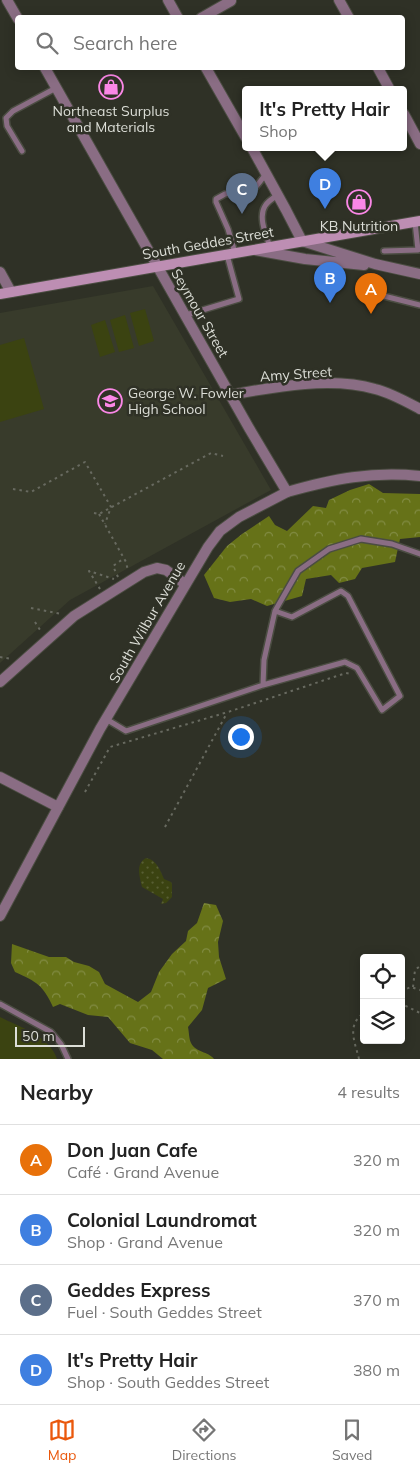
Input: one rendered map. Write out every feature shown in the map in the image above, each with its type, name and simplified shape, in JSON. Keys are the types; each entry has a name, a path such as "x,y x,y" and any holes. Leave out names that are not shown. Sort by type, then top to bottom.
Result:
{"main road":[{"name":"South Geddes Street","path":"0,294 418,221"}],"street":[{"path":"7,0 16,15"},
{"path":"168,0 176,15"},
{"path":"339,0 347,15"},
{"path":"206,15 231,1"},
{"name":"Seymour Street","path":"46,70 287,492"},
{"path":"207,70 242,131"},
{"path":"379,70 388,86"},
{"path":"407,120 420,144"},
{"path":"254,151 302,241 375,264 420,274"},
{"path":"253,250 306,259 368,266 375,264"},
{"path":"0,272 11,292"},
{"name":"Amy Street","path":"230,395 267,388 311,383 349,384 373,388 398,397 420,409"},
{"name":"South Wilbur Avenue","path":"0,916 106,719 185,584 220,531 239,517 287,492 324,482 370,474 420,476"},
{"path":"0,682 74,616 144,572 157,568 166,570 185,584"},
{"path":"0,776 58,807"}],"lane":[{"path":"22,151 7,126 6,118 56,87"},
{"path":"185,315 239,299 228,229 216,199 225,194 255,188 266,174"},
{"path":"270,247 262,220 262,213 268,202 278,195"},
{"path":"384,251 418,250 418,221"},
{"path":"372,293 420,305"},
{"path":"263,685 264,660 275,612 298,571 329,549 361,539 392,544 420,554"},
{"path":"106,719 126,731 263,685 345,662 358,668 382,710 400,696 348,596 340,591 292,617 275,612"},
{"path":"0,1004 51,1032 61,1044 68,1059"}],"path":[{"path":"94,513 99,514 211,453 223,456"},
{"path":"14,489 32,492 86,462 111,507 105,524"},
{"path":"99,514 124,559 128,574"},
{"path":"100,589 89,571 118,580 113,566 124,559"},
{"path":"31,608 62,614"},
{"path":"35,622 42,632"},
{"path":"0,657 12,659"},
{"path":"84,792 110,747 228,712 346,673 352,674"},
{"path":"165,827 228,712"},
{"path":"413,987 415,970 420,966"},
{"path":"405,990 413,987 420,990"},
{"path":"405,1006 420,1013"},
{"path":"359,1059 352,1030 355,1021 360,1017"}],"shaded area":[{"name":"George W. Fowler High School","path":"153,286 271,490 70,600 0,663 0,313"}],"green space":[{"path":"145,309 154,341 139,346 130,313"},
{"path":"125,315 134,348 119,352 110,320"},
{"path":"105,320 115,352 100,357 91,325"},
{"path":"24,338 44,409 0,422 0,345"},
{"path":"369,484 383,493 420,494 420,537 400,539 395,562 362,568 355,579 339,583 331,575 306,579 302,596 267,606 251,599 230,602 214,598 204,575 227,546 242,534 269,516 275,525 287,531 313,506 326,508 329,500"},
{"path":"146,858 155,863 164,879 172,884 172,897 166,903 161,904 163,899 142,887 139,867"},
{"path":"204,903 216,905 223,921 218,942 219,957 226,979 208,988 202,1010 188,1027 193,1046 214,1059 163,1059 152,1050 130,1043 108,1017 88,1015 60,1004 53,1007 42,989 34,982 15,972 11,963 12,944 49,957 66,957 99,972 105,984 138,1002 151,992 159,972 172,954 186,941 188,931 197,923"},
{"path":"0,1017 41,1038 48,1044 57,1059 0,1059"}],"place":[{"name":"Northeast Surplus and Materials","path":"111,87"},
{"name":"KB Nutrition","path":"359,202"},
{"name":"It's Pretty Hair","path":"325,209"},
{"name":"Geddes Express","path":"242,214"},
{"name":"Colonial Laundromat","path":"330,303"},
{"name":"Don Juan Cafe","path":"371,314"},
{"name":"George W. Fowler High School","path":"110,401"}]}
